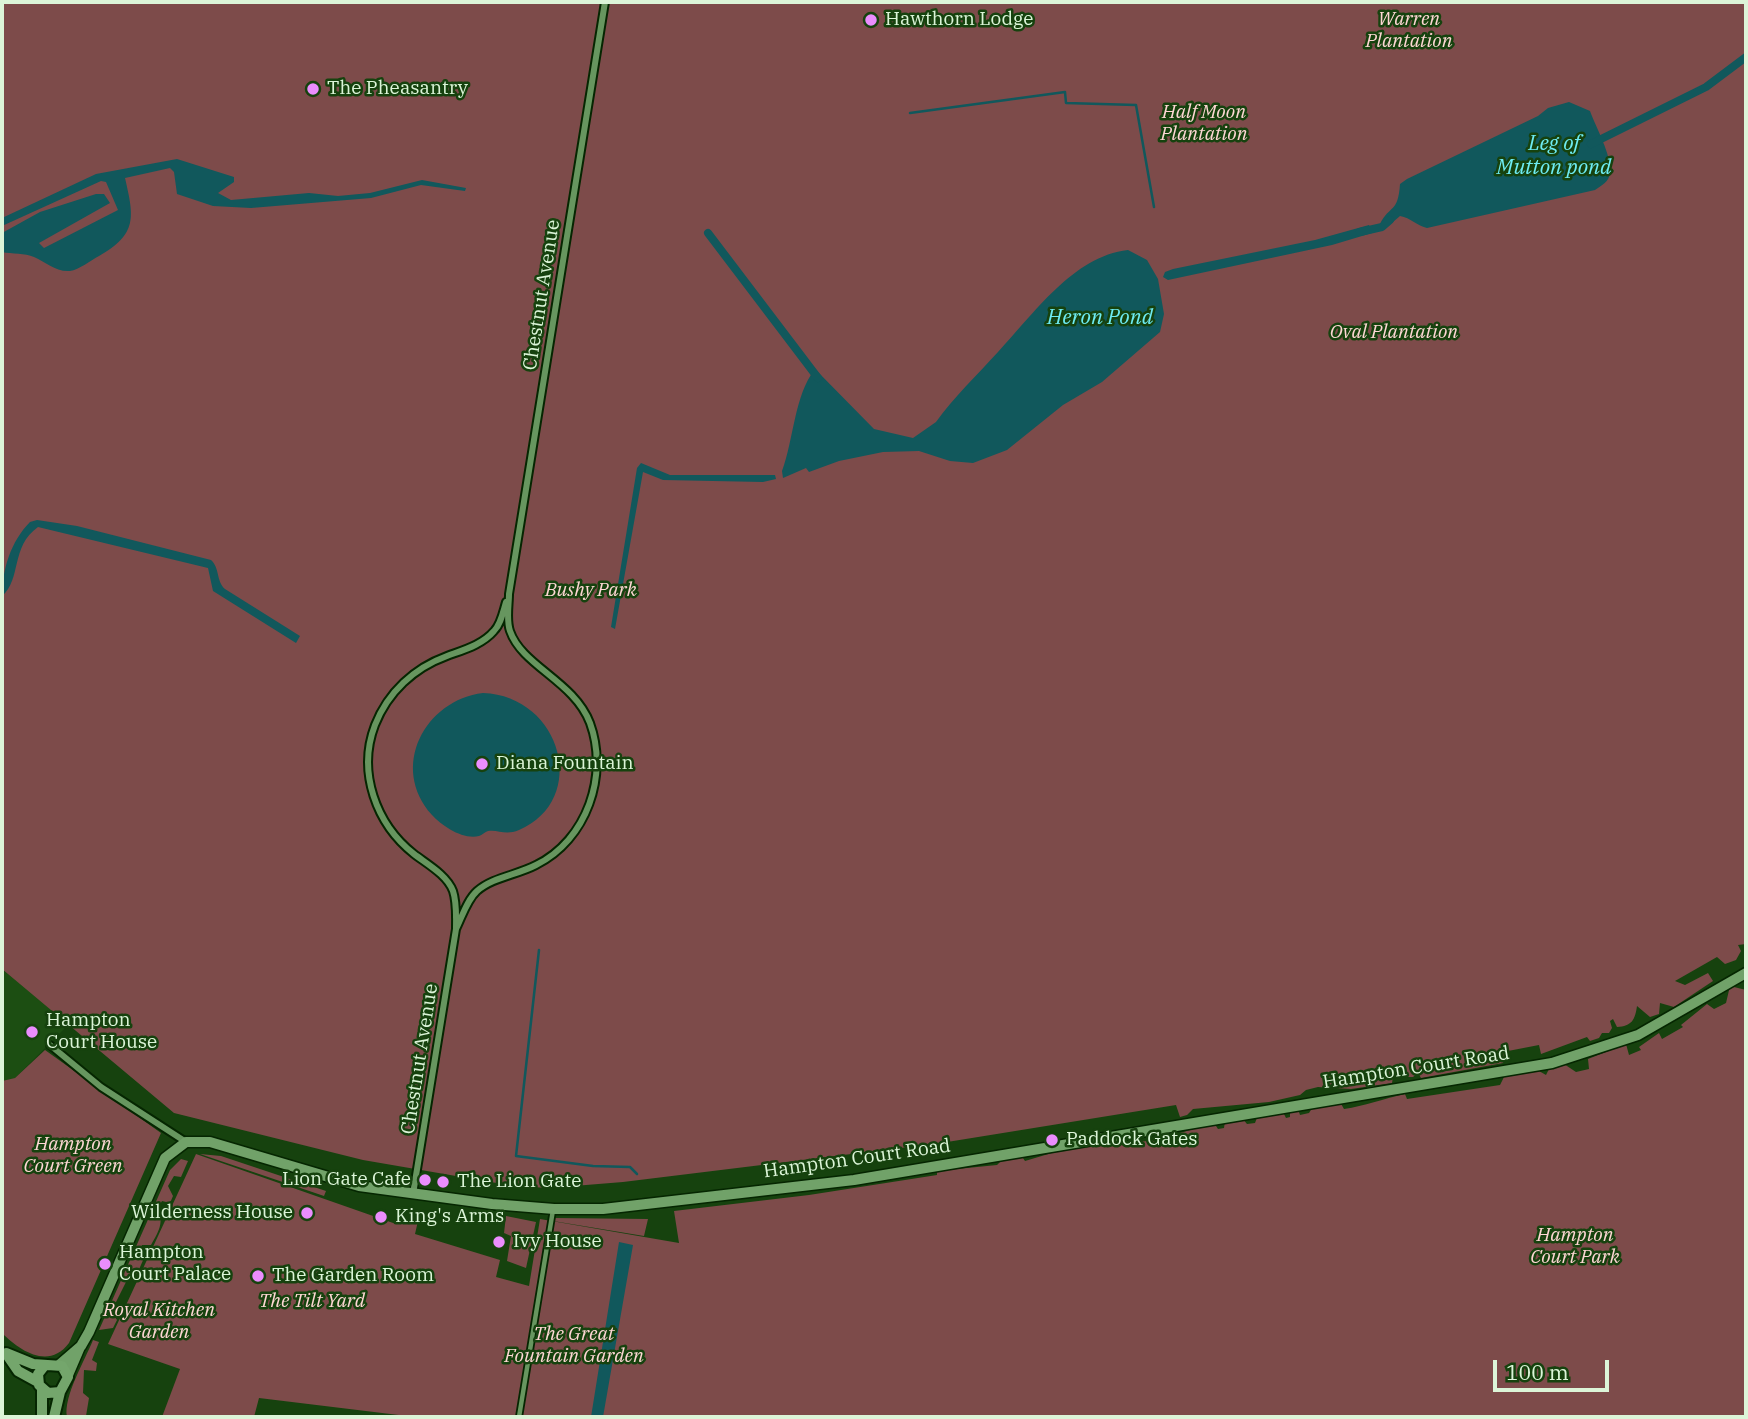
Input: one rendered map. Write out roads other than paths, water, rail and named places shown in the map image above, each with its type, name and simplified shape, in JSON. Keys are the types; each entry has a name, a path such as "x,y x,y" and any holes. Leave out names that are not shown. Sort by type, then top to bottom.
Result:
{"highway":[{"path":"4,1350 16,1359 45,1365 59,1364 68,1375 66,1386 52,1393 18,1371 4,1350"},
{"path":"42,1417 39,1371 45,1365"},
{"path":"54,1417 60,1391"}],"main road":[{"name":"Hampton Court Road","path":"186,1142 210,1142 359,1186 554,1209 603,1209 855,1180 1552,1063 1638,1035 1746,973"},
{"path":"68,1375 162,1164 170,1152 186,1142"},
{"path":"59,1364 81,1346"}],"street":[{"name":"Chestnut Avenue","path":"456,929 477,891 537,865 566,842 589,805 596,781 596,750 586,713 562,684 523,653 509,629 509,594 605,2"},
{"name":"Chestnut Avenue","path":"493,632 509,594"},
{"path":"470,901 454,896 446,881 403,844 379,812 369,777 370,740 387,702 407,679 434,662 475,645 501,628 509,629"},
{"name":"Chestnut Avenue","path":"413,1194 456,929 454,896"},
{"path":"50,1045 102,1087 186,1142"},
{"path":"519,1417 554,1209"}],"water":[{"name":"Leg of Mutton pond","path":"1569,102 1590,111 1609,158 1609,176 1605,183 1595,190 1427,228 1400,216 1386,228 1380,224 1395,205 1400,184 1407,179 1538,116 1548,108"},
{"path":"177,159 234,177 234,182 218,193 231,200 309,193 338,196 370,193 422,180 466,188 465,191 421,185 371,198 251,208 213,206 177,194 174,172 170,168 125,178 131,214 127,232 112,248 77,269 60,270 30,256 2,252 2,233 40,212 96,194 104,194 110,203 39,243 44,248 118,210 106,182 101,181 2,226 2,218 96,174"},
{"path":"1369,225 1372,233 1332,245 1168,280 1163,277 1165,272 1173,269 1315,240"},
{"name":"Heron Pond","path":"1128,250 1147,260 1158,279 1164,314 1160,332 1102,382 1063,405 1007,450 973,463 950,461 919,451 883,452 839,461 809,472 806,468 783,478 782,471 798,405 815,369 874,429 913,438 936,422 1040,305 1072,275 1089,263"},
{"path":"641,463 670,475 775,475 776,479 763,482 663,480 643,472 615,629 611,627 637,468"},
{"path":"37,520 77,526 211,560 225,589 300,636 296,643 213,591 208,568 38,527 23,544 12,581 2,596 6,566 13,547 30,522"},
{"path":"483,693 510,699 532,711 548,730 557,751 560,774 554,796 541,816 514,832 488,831 473,837 453,831 432,815 419,796 414,777 414,757 430,722 445,708 462,698"},
{"path":"619,1242 633,1245 603,1417 591,1417"}],"waterway":[{"path":"1591,144 1706,87 1746,57"},
{"path":"910,113 1065,92 1066,103 1136,105 1154,207"},
{"path":"1360,232 1382,227 1390,220"},
{"path":"708,233 818,378"},
{"path":"539,950 516,1156 593,1166 630,1167 637,1174"}],"place":[{"name":"Hawthorn Lodge","path":"871,20"},
{"name":"The Pheasantry","path":"313,89"},
{"name":"Diana Fountain","path":"482,764"},
{"name":"Hampton Court House","path":"32,1032"},
{"name":"Paddock Gates","path":"1052,1140"},
{"name":"Lion Gate Cafe","path":"425,1180"},
{"name":"The Lion Gate","path":"443,1182"},
{"name":"Wilderness House","path":"307,1213"},
{"name":"King's Arms","path":"381,1217"},
{"name":"Ivy House","path":"499,1242"},
{"name":"Hampton Court Palace","path":"105,1264"},
{"name":"The Garden Room","path":"258,1276"}],"park label":[{"name":"Warren Plantation","path":"1409,31"},
{"name":"Half Moon Plantation","path":"1204,124"},
{"name":"Oval Plantation","path":"1394,333"},
{"name":"Bushy Park","path":"591,591"},
{"name":"Hampton Court Green","path":"73,1156"},
{"name":"Hampton Court Park","path":"1575,1247"},
{"name":"The Tilt Yard","path":"312,1302"},
{"name":"Royal Kitchen Garden","path":"159,1322"},
{"name":"The Great Fountain Garden","path":"574,1346"}]}
